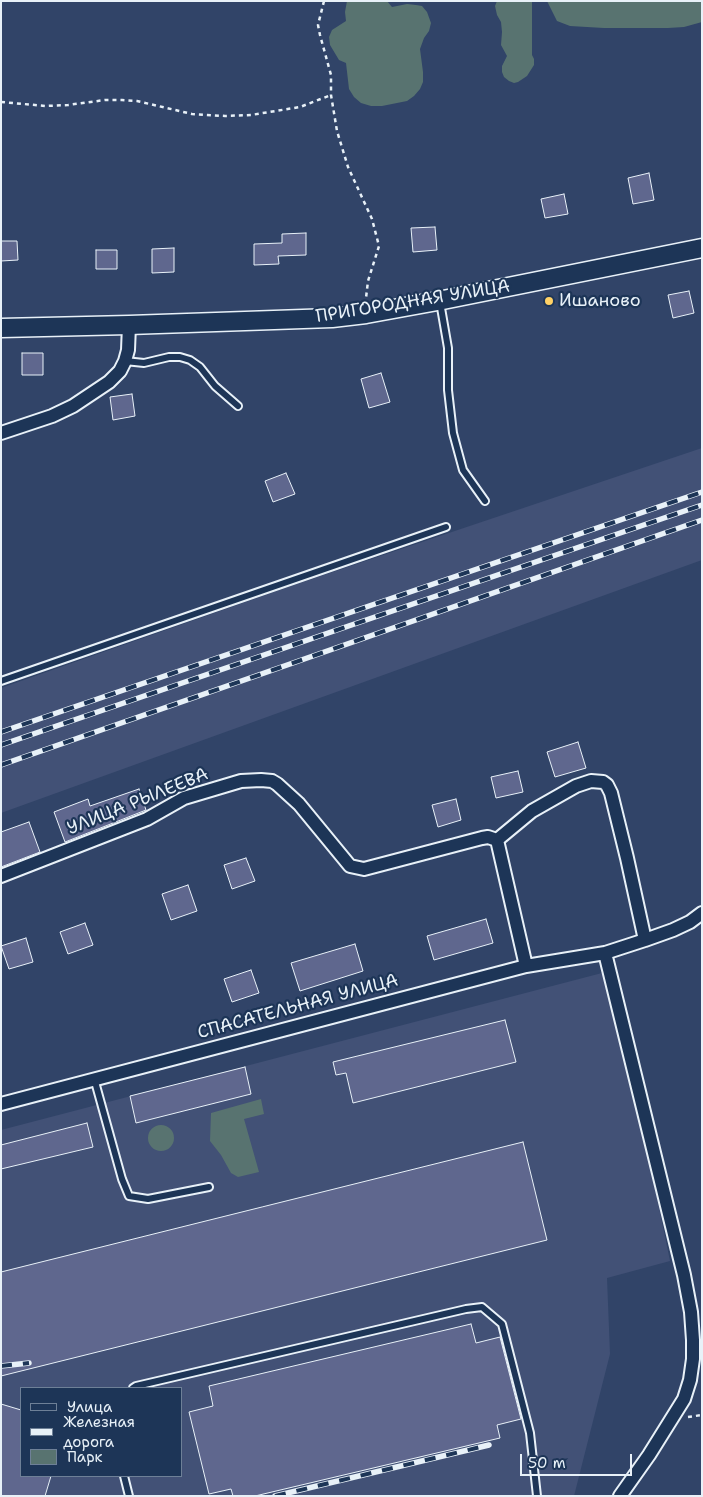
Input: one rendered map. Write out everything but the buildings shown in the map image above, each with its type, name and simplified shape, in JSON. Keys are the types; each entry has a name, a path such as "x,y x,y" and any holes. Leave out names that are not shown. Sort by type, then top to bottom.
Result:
{"main road":[{"name":"ПРИГОРОДНАЯ УЛИЦА","path":"1,328 312,320 366,314 702,248"}],"street":[{"path":"1,433 52,416 74,406 109,382 120,371 125,361 128,350 129,326"},
{"name":"УЛИЦА РЫЛЕЕВА","path":"1,876 147,819 184,798 254,780 272,781 286,791 330,841 343,859 350,866 357,868 364,869 384,865 482,838 488,837 497,840"},
{"path":"526,966 497,840 532,811 576,786 591,781 602,782 607,786 611,794 645,940 690,922 702,913"},
{"name":"СПАСАТЕЛЬНАЯ УЛИЦА","path":"1,1104 94,1078 526,966 605,953 645,940"},
{"path":"605,953 684,1275 691,1312 693,1340 690,1380 684,1399 649,1455 620,1496"}],"lane":[{"path":"439,301 448,348 448,390 453,433 463,470 486,501"},
{"path":"125,361 144,363 169,357 180,357 190,360 200,367 214,386 238,406"},
{"path":"1,681 446,527"},
{"path":"94,1078 122,1179 129,1196 148,1199 209,1187"},
{"path":"134,1387 456,1311 482,1307 502,1324 530,1433 537,1496"},
{"path":"124,1477 129,1496"}],"path":[{"path":"324,1 318,25 330,75 337,131 342,150 372,219 379,246 368,281 366,314"},
{"path":"1,102 46,106 122,100 138,101 192,114 251,115 287,110 331,95"}],"shaded area":[{"path":"702,448 702,560 1,813 1,688 294,585"},
{"path":"602,973 611,993 635,1091 670,1261 607,1278 610,1354 574,1496 1,1496 1,1130"}],"green space":[{"path":"347,1 387,1 392,7 407,4 422,6 427,12 431,23 420,49 423,82 420,89 407,101 382,106 371,106 361,103 349,89 346,63 339,60 330,45 329,37 332,30 346,21"},
{"path":"497,1 532,1 532,55 534,65 527,76 514,83 504,77 502,72 502,66 507,56 501,45 501,22 495,6"},
{"path":"547,1 702,1 702,22 684,27 668,28 570,26 557,21"},
{"path":"261,1099 264,1114 244,1119 259,1172 238,1177 231,1173 221,1155 210,1141 211,1113"},
{"path":"161,1125 170,1129 174,1138 170,1147 161,1151 152,1147 148,1138 152,1129"}],"railway":[{"path":"1,732 702,492"},
{"path":"1,745 702,505"},
{"path":"1,765 702,520"},
{"path":"1,1366 29,1363"},
{"path":"275,1496 489,1445"}],"place":[{"name":"Ишаново","path":"549,301"}]}
